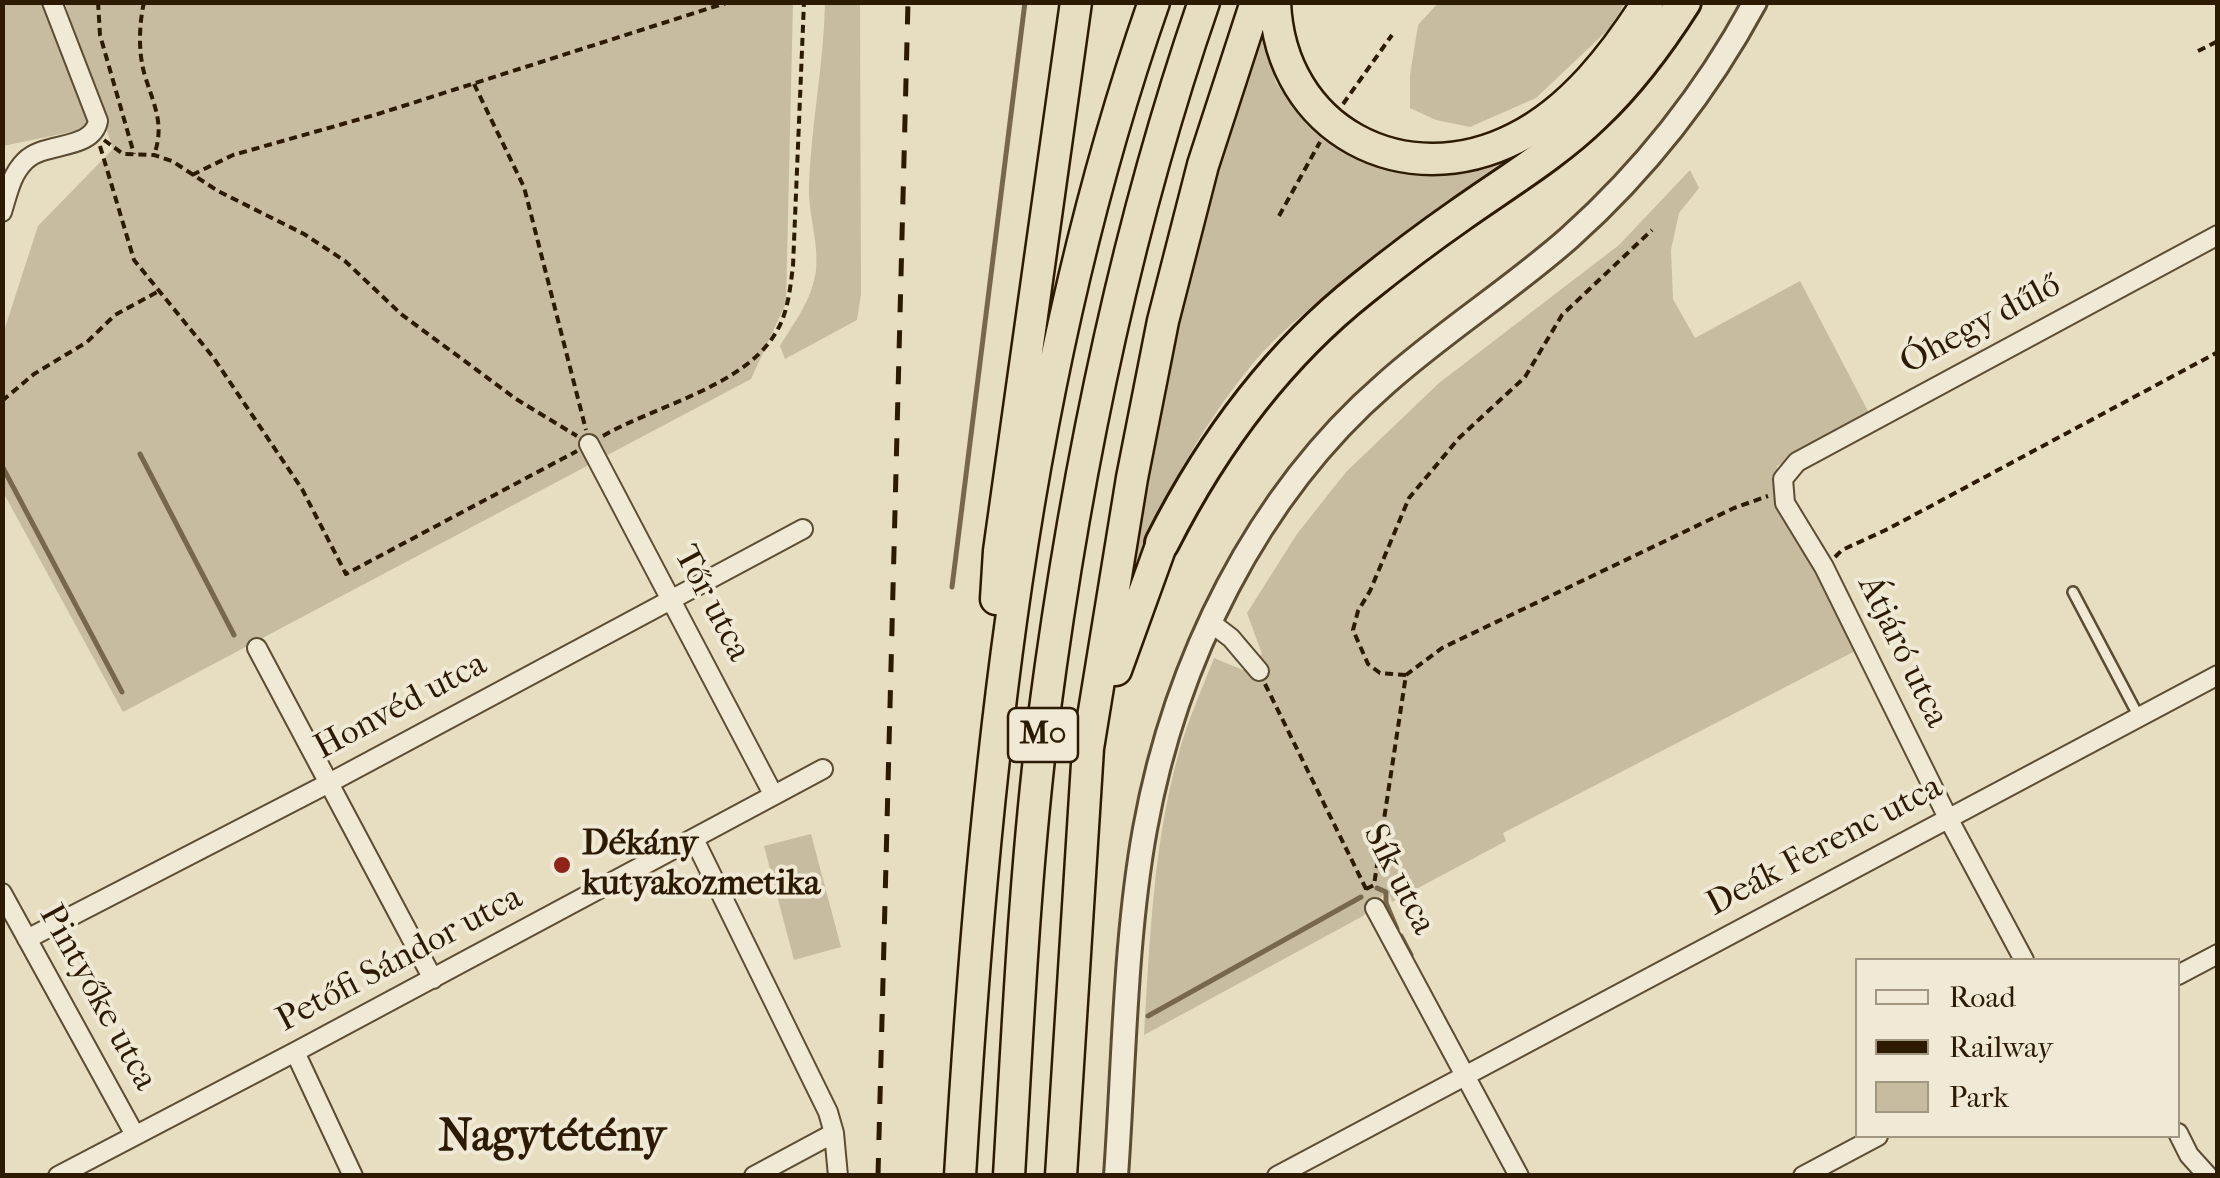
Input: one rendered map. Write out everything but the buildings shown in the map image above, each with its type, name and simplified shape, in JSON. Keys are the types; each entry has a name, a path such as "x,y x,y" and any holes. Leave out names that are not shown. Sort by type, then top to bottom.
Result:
{"highway":[{"path":"996,734 993,646 999,551 1076,2"},
{"name":"M0","path":"960,1176 982,861 1015,590 1050,391 1097,193 1154,2"},
{"name":"M0","path":"1009,1176 1029,870 1044,716 1069,556 1125,281 1204,2"},
{"path":"1061,1176 1088,748 1132,478 1163,321 1203,166 1256,2"},
{"path":"1275,2 1280,40 1291,74 1316,110 1344,134 1373,150 1429,160 1489,151 1555,112 1610,56 1648,2"},
{"path":"1080,844 1112,682 1162,543 1214,452 1270,378 1362,288 1592,118 1640,66 1684,2"}],"street":[{"path":"2,212 14,174 28,158 40,150 89,138 96,132 98,121 52,2"},
{"path":"1116,1176 1131,958 1145,827 1166,740 1228,584 1265,525 1330,440 1382,386 1567,240 1656,152 1696,102 1755,2"},
{"name":"Óhegy dűlő","path":"1782,485 1796,462 2218,235"},
{"name":"Tőr utca","path":"589,444 772,794"},
{"name":"Átjáró utca","path":"1782,485 1785,504 1824,567 1948,818 2023,958"},
{"name":"Honvéd utca","path":"27,939 803,530"},
{"path":"1210,622 1231,638 1259,671"},
{"path":"257,648 433,979"},
{"name":"Deák Ferenc utca","path":"1277,1176 2218,675"},
{"name":"Petőfi Sándor utca","path":"58,1176 823,769"},
{"path":"694,839 828,1112 838,1176"},
{"name":"Pintyőke utca","path":"2,893 135,1135"},
{"name":"Sík utca","path":"1375,908 1519,1176"},
{"path":"2180,974 2218,954"},
{"path":"296,1052 353,1176"},
{"path":"754,1176 834,1133"},
{"path":"2180,1137 2189,1155 2208,1176"},
{"path":"1803,1176 1874,1138"}],"lane":[{"path":"2073,592 2139,717"}],"path":[{"path":"98,2 100,35 134,154"},
{"path":"144,2 140,41 144,74 157,104 161,136 154,155"},
{"path":"192,175 233,155 378,114 729,2"},
{"path":"96,132 134,260 213,357 302,489 346,574 628,422 736,371 776,333 787,306 793,266 804,2"},
{"path":"2198,51 2218,41"},
{"path":"474,82 524,187 589,444"},
{"path":"96,132 115,150 172,161 304,234 345,261 401,314 516,399 589,444"},
{"path":"1652,230 1562,314 1525,378 1459,438 1409,498 1353,630 1368,664 1380,673 1406,675 1442,648 1782,485"},
{"path":"2,401 34,374 87,342 115,315 159,291"},
{"path":"1824,567 1842,550 2218,352"},
{"name":"Sík utca","path":"1259,671 1375,908"},
{"path":"1366,889 1374,885 1406,675"}],"green space":[{"path":"1439,2 1625,3 1611,27 1536,98 1470,127 1436,120 1410,108 1410,75 1418,25"},
{"path":"2,3 43,3 90,123 85,129 3,146"},
{"path":"65,3 793,3 786,303 751,379 123,712 3,492 3,334 38,226 113,149"},
{"path":"825,3 860,3 861,294 857,320 785,359 780,346 807,301 816,270 809,186"},
{"path":"1260,30 1276,83 1307,125 1346,150 1519,151 1356,270 1255,361 1180,472 1125,594 1159,410 1190,273"},
{"path":"1690,170 1699,188 1679,213 1671,250 1673,299 1695,338 1800,281 1870,415 1777,466 1777,500 1859,649 1503,833 1506,841 1392,902 1388,890 1363,916 1144,1035 1163,822 1183,740 1214,658 1243,670 1262,654 1247,613 1297,534 1346,472 1439,383 1619,245"},
{"path":"811,834 841,947 794,960 764,846"}],"waterway":[{"path":"952,587 1025,2"},
{"path":"140,454 234,635"},
{"path":"2,466 122,692"},
{"path":"1377,888 1386,892 1386,903 1397,929"},
{"path":"1148,1016 1361,897"},
{"path":"1401,936 1411,955"}],"railway":[{"path":"878,1176 908,2"}],"place":[{"name":"Dékány kutyakozmetika","path":"562,865"}],"district":[{"name":"Nagytétény","path":"552,1139"}]}
